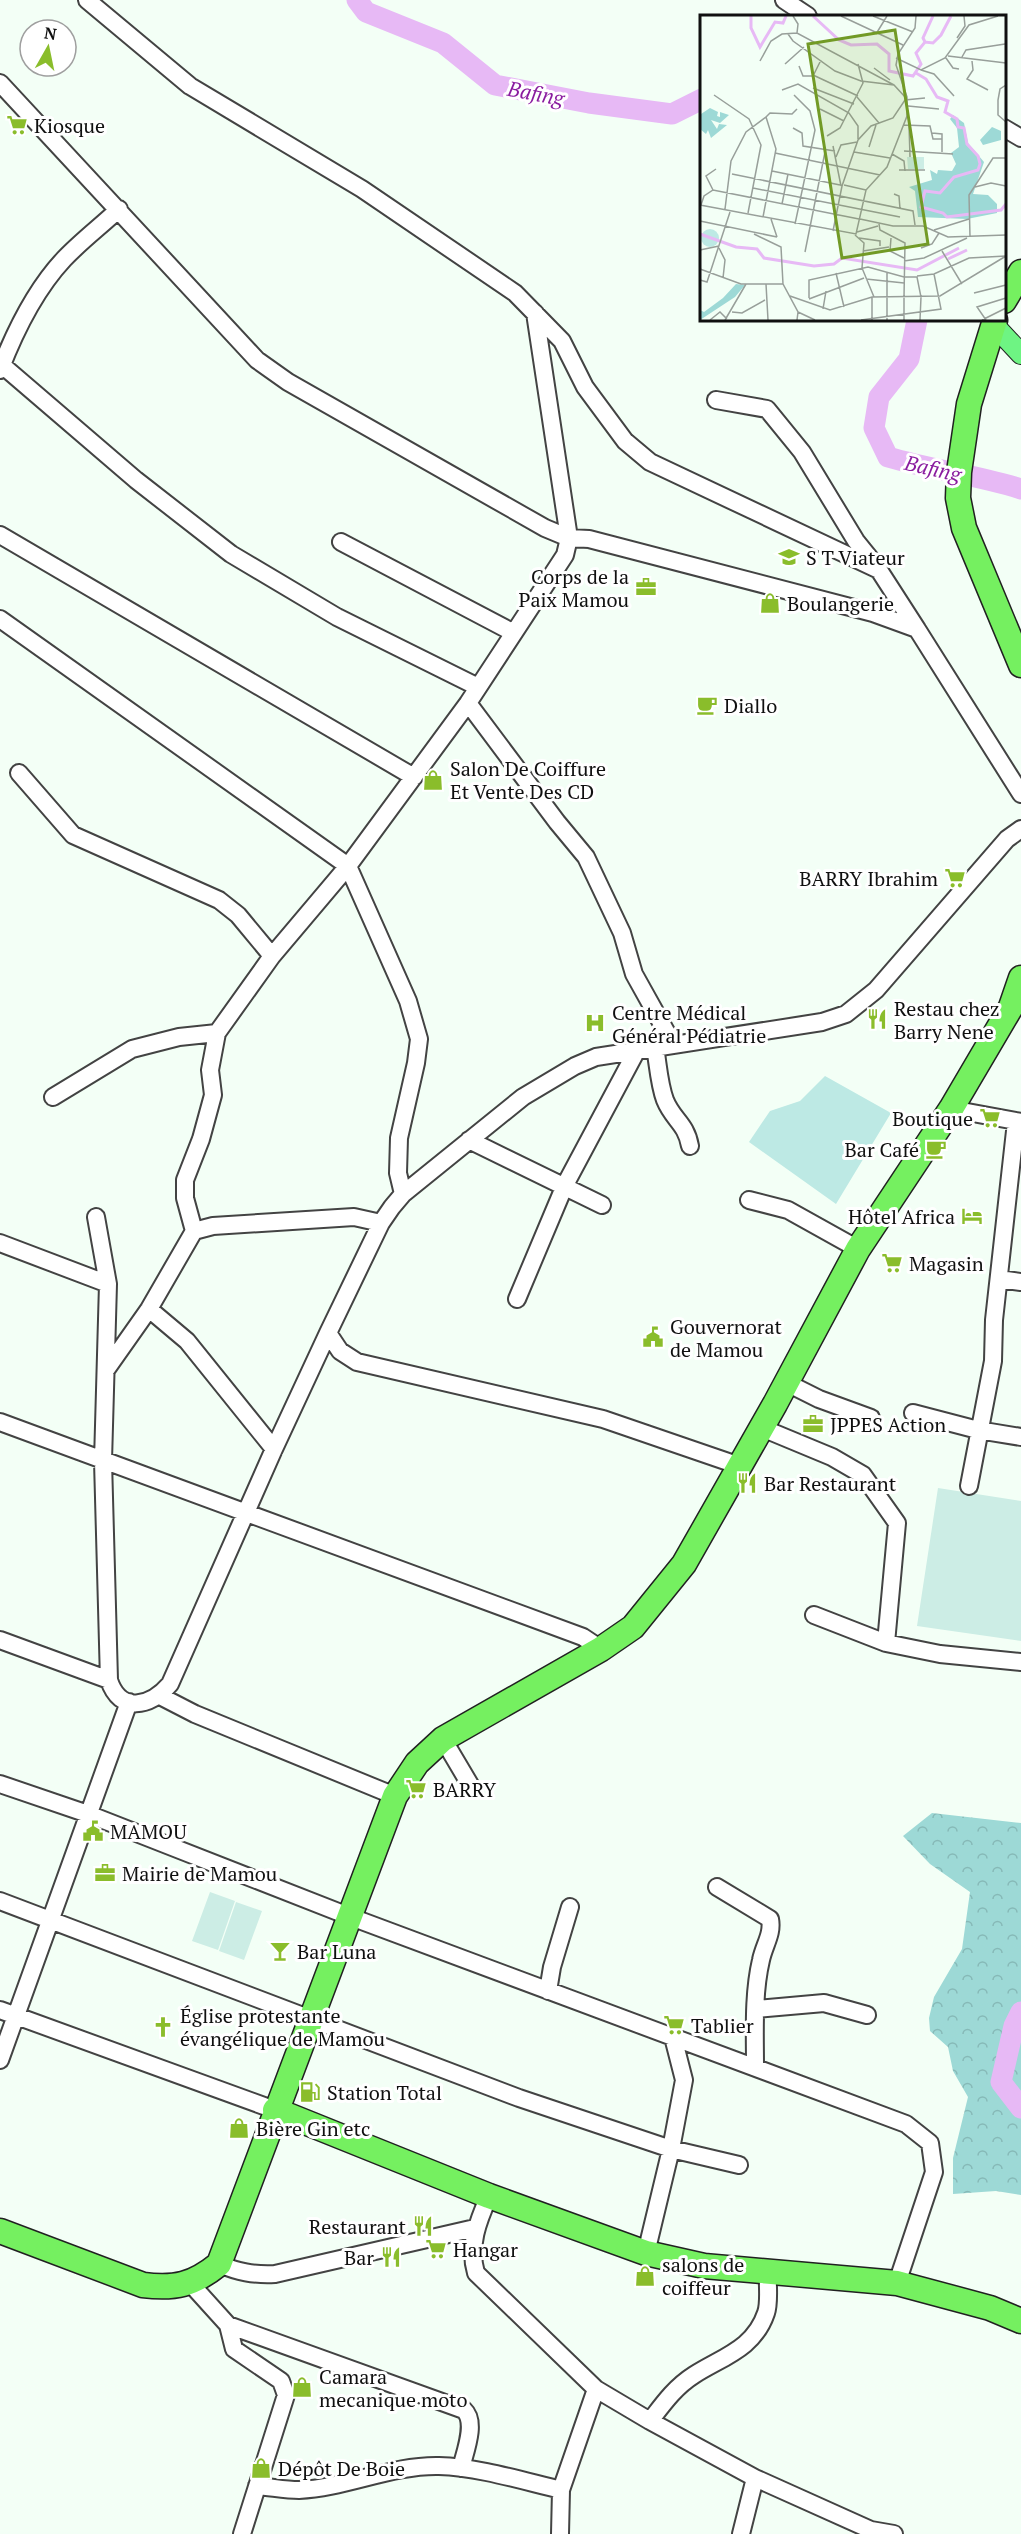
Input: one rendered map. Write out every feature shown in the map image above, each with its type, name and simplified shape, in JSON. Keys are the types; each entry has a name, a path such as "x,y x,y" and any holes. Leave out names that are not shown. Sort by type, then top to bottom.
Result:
{"highway":[{"path":"1006,299 1021,272"},
{"path":"994,322 969,404 959,472 958,498 964,528 1021,665"},
{"path":"0,2231 143,2285 166,2288 190,2283 204,2276 219,2264 395,1796 417,1763 443,1738 601,1649 633,1627 684,1564 787,1383 858,1249 951,1109 1011,1006 1021,978"},
{"path":"275,2110 489,2196 646,2253 704,2266 897,2283 990,2308 1021,2321"}],"main road":[{"path":"994,322 1021,354"}],"street":[{"path":"87,0 190,86 362,189 515,293 561,340 585,387 625,441 650,462 879,570"},
{"path":"784,0 806,9"},
{"path":"0,83 257,360 288,382 545,528 569,538 589,539 873,613 917,629"},
{"path":"1006,129 1021,138"},
{"path":"119,209 64,260 33,302 1,368 136,480 231,554 338,617 478,687"},
{"path":"106,1370 149,1309 194,1231 186,1198 185,1180 201,1139 213,1095 210,1070 217,1033 272,956 348,866 414,777 468,703 566,555 569,538 535,313"},
{"path":"717,400 767,409 802,452 856,541 879,570 1021,794"},
{"path":"0,536 414,777"},
{"path":"341,542 514,633"},
{"path":"0,619 348,866 408,1001 418,1039 416,1063 398,1147 398,1173 403,1194"},
{"path":"468,703 586,857 622,933 634,974 673,1044"},
{"path":"19,773 73,835 219,900 238,915 272,956"},
{"path":"96,1217 108,1284 103,1461 109,1680 118,1697 129,1702 150,1701 160,1696 170,1684 247,1514 273,1449 328,1333 381,1223 403,1194 523,1097 574,1065 596,1057 822,1022 846,1014 876,990 1007,839 1021,829"},
{"path":"52,1097 132,1049 179,1036 217,1033"},
{"path":"655,1047 664,1097 671,1112 687,1132 690,1146"},
{"path":"517,1299 565,1185 637,1050"},
{"path":"951,1109 1018,1122 1015,1204 999,1279 994,1320 993,1361 969,1486"},
{"path":"469,1140 602,1205"},
{"path":"749,1200 788,1210 858,1249"},
{"path":"194,1231 213,1226 354,1217 381,1223"},
{"path":"0,1244 108,1284"},
{"path":"999,1279 1021,1282"},
{"path":"149,1309 187,1341 273,1449"},
{"path":"328,1333 340,1351 357,1362 603,1419 740,1466"},
{"path":"787,1383 819,1399 871,1418"},
{"path":"914,1413 978,1430 1021,1437"},
{"path":"0,1422 583,1637 601,1649"},
{"path":"762,1428 831,1457 863,1475 897,1524 886,1643"},
{"path":"814,1615 886,1643 940,1653 1021,1662"},
{"path":"0,1640 109,1680"},
{"path":"160,1696 195,1714 395,1796"},
{"path":"0,2060 8,2013 50,1920 129,1702"},
{"path":"443,1738 472,1788"},
{"path":"0,1784 88,1814 351,1917 906,2124 930,2142 934,2172 897,2283"},
{"path":"717,1887 770,1919 771,1928 761,1959 756,2009 755,2067"},
{"path":"0,1901 519,2098 671,2149 739,2165"},
{"path":"548,1990 552,1967 570,1908"},
{"path":"756,2009 824,2002 867,2015"},
{"path":"8,2013 275,2110"},
{"path":"646,2253 671,2149 684,2080 673,2037"},
{"path":"489,2196 475,2228 473,2264 476,2273 596,2389 755,2478 871,2530 894,2534"},
{"path":"219,2264 237,2272 255,2275 275,2274 475,2228"},
{"path":"650,2421 670,2394 694,2375 738,2352 759,2327 767,2312 768,2272"},
{"path":"190,2283 228,2325 464,2410 470,2418 470,2424 461,2468"},
{"path":"228,2325 234,2349 281,2381 286,2396 242,2534"},
{"path":"560,2534 561,2490 596,2389"},
{"path":"257,2486 298,2490 406,2468 439,2466 461,2468 561,2490"},
{"path":"741,2534 755,2478"}],"green space":[{"path":"932,1813 1021,1823 1021,2195 996,2191 953,2194 953,2158 968,2097 953,2071 948,2047 930,2031 929,2018 934,1997 962,1949 970,1892 930,1864 903,1836"}],"shaded area":[{"path":"825,1076 891,1113 836,1204 749,1142 770,1111 800,1101"},
{"path":"938,1488 1021,1501 1021,1641 917,1626"},
{"path":"210,1892 235,1901 218,1950 192,1941"},
{"path":"236,1902 262,1911 244,1960 219,1951"}],"waterway":[{"name":"Bafing","path":"357,0 366,12 443,43 495,85 589,103 672,114 700,100"},
{"name":"Bafing","path":"917,321 909,359 879,397 874,428 888,457 1021,489"},
{"path":"1021,2012 1014,2026 1001,2082 1021,2108"}],"place":[{"name":"Kiosque","path":"17,125"},
{"name":"S T Viateur","path":"789,557"},
{"name":"Corps de la Paix Mamou","path":"646,587"},
{"name":"Boulangerie","path":"770,603"},
{"name":"Diallo","path":"707,705"},
{"name":"Salon De Coiffure Et Vente Des CD","path":"433,780"},
{"name":"BARRY Ibrahim","path":"955,878"},
{"name":"Restau chez Barry Nene","path":"877,1019"},
{"name":"Centre Médical Général Pédiatrie","path":"595,1023"},
{"name":"Boutique","path":"990,1118"},
{"name":"Bar Café","path":"936,1149"},
{"name":"Hôtel Africa","path":"972,1216"},
{"name":"Magasin","path":"892,1263"},
{"name":"Gouvernorat de Mamou","path":"653,1337"},
{"name":"JPPES Action","path":"813,1424"},
{"name":"Bar Restaurant","path":"747,1483"},
{"name":"BARRY","path":"416,1789"},
{"name":"MAMOU","path":"93,1831"},
{"name":"Mairie de Mamou","path":"105,1873"},
{"name":"Bar Luna","path":"280,1951"},
{"name":"Tablier","path":"674,2025"},
{"name":"Église protestante évangélique de Mamou","path":"163,2027"},
{"name":"Station Total","path":"310,2092"},
{"name":"Bière Gin etc","path":"239,2128"},
{"name":"Restaurant","path":"423,2226"},
{"name":"Hangar","path":"436,2249"},
{"name":"Bar","path":"391,2257"},
{"name":"salons de coiffeur","path":"645,2276"},
{"name":"Camara mecanique moto","path":"302,2387"},
{"name":"Dépôt De Boie","path":"261,2468"}]}
